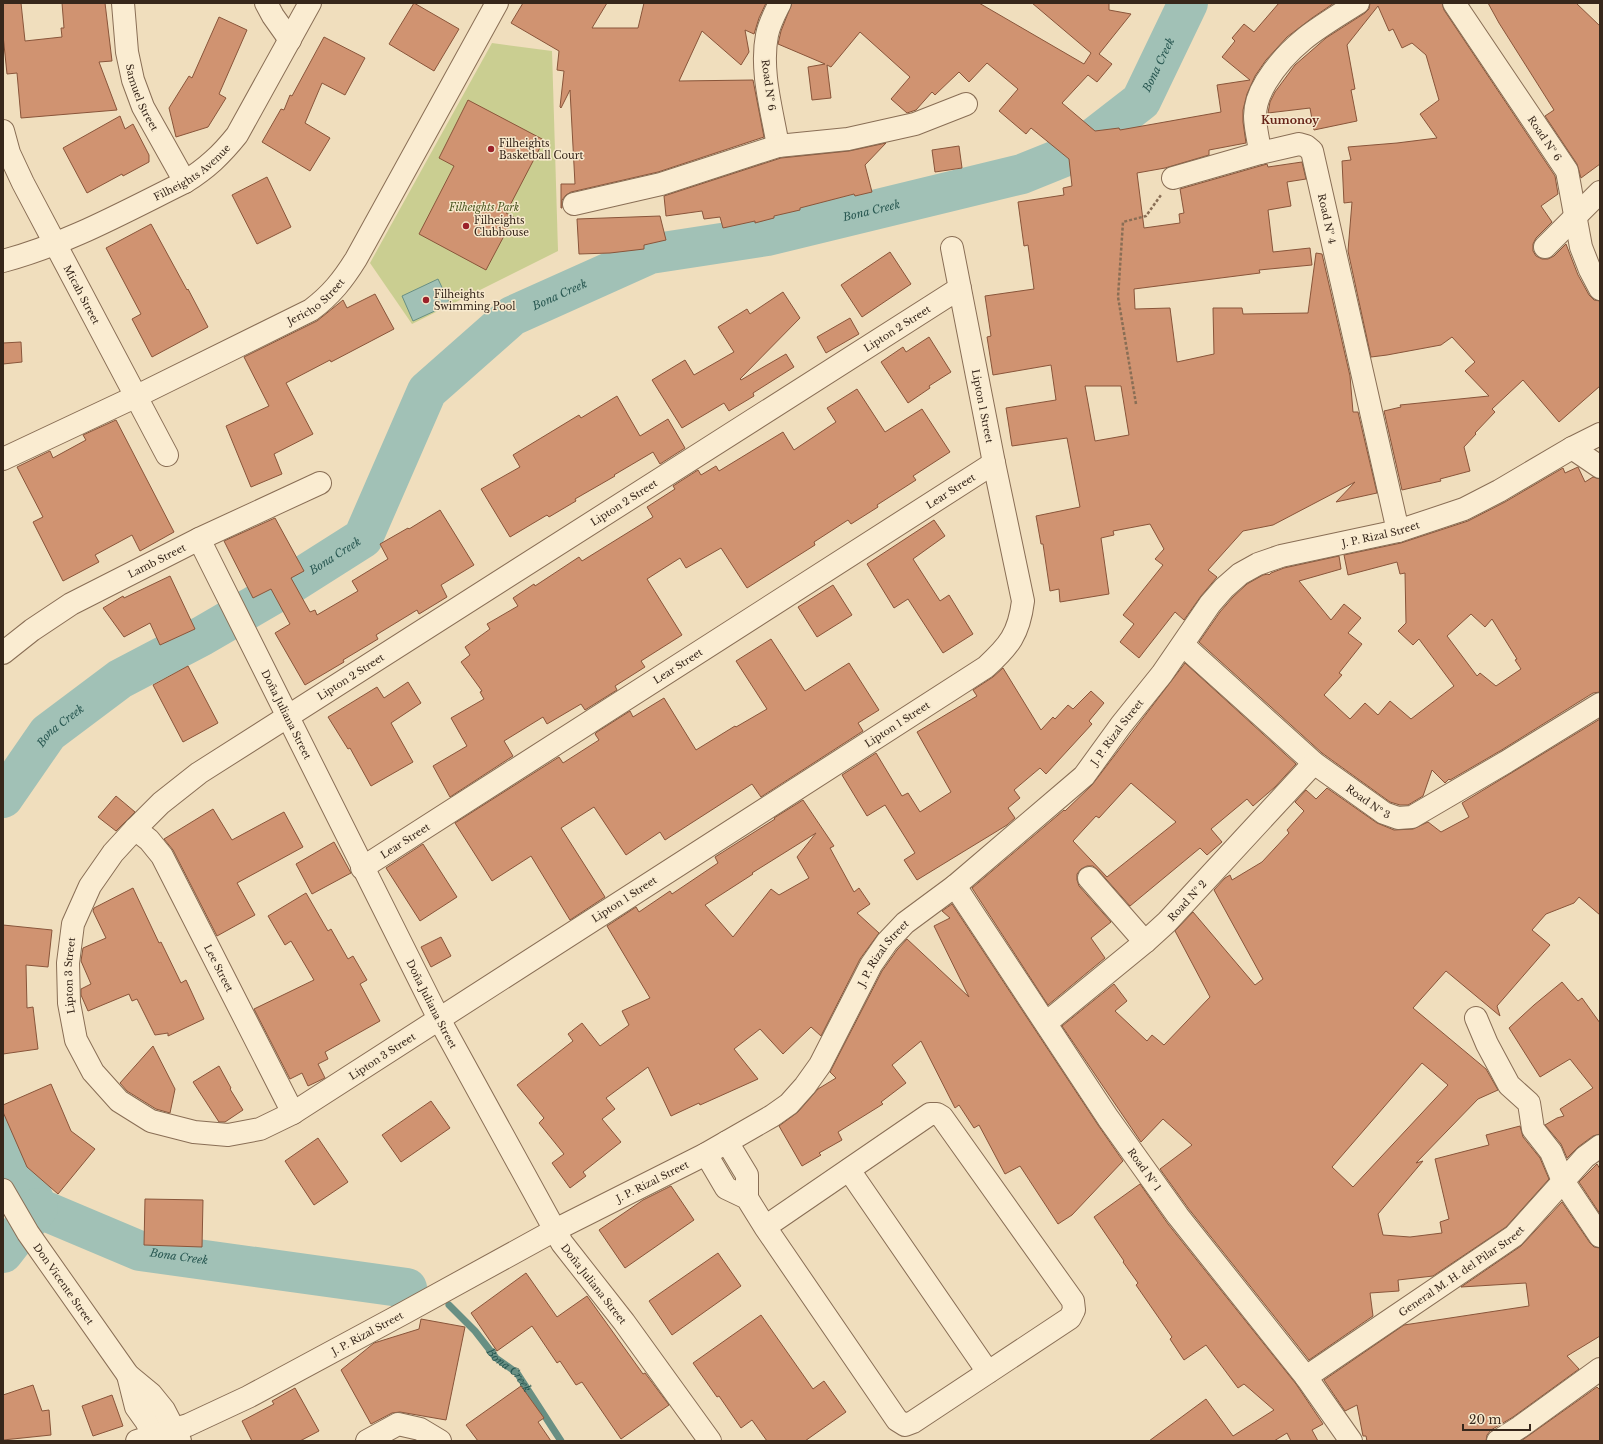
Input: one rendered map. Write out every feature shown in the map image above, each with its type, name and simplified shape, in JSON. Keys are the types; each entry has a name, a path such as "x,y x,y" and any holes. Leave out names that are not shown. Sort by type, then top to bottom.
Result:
{"street":[{"name":"Samuel Street","path":"122,3 127,52 133,80 143,107 186,182"},
{"path":"266,3 273,16 290,40"},
{"name":"Filheights Avenue","path":"3,261 54,244 186,182 204,170 222,154 237,135 310,3"},
{"name":"Jericho Street","path":"3,459 137,396 311,310 331,293 342,281 356,259 497,3"},
{"name":"Road № 6","path":"778,146 764,55 768,33 780,3"},
{"path":"1260,153 1255,116 1259,94 1274,69 1296,45 1326,23 1358,3"},
{"name":"Road № 6","path":"1454,3 1567,171 1574,216 1581,247 1590,270 1600,289"},
{"path":"574,204 661,184 778,146 848,139 915,124 966,104"},
{"name":"Micah Street","path":"3,131 12,158 54,244 137,396 167,455"},
{"name":"Road № 4","path":"1173,178 1260,153 1299,144 1306,146 1312,151 1398,531"},
{"path":"1545,247 1574,216 1600,192"},
{"name":"Lipton 1 Street","path":"438,1019 986,667 1001,654 1013,638 1021,618 1023,601 994,463 952,248"},
{"name":"Lipton 2 Street","path":"286,716 960,288"},
{"name":"J. P. Rizal Street","path":"149,1440 178,1435 391,1321 555,1230 706,1154 772,1116 789,1104 805,1086 820,1065 871,965 887,942 905,923 954,886 1084,776 1121,725 1162,674 1210,604 1224,588 1240,574 1258,564 1281,556 1398,531 1464,509 1499,491 1572,448 1600,434"},
{"path":"1572,448 1600,467"},
{"name":"Lear Street","path":"362,868 994,463"},
{"name":"Lamb Street","path":"3,653 32,630 71,604 199,539 320,483"},
{"name":"Doña Juliana Street","path":"199,539 438,1019 562,1243 624,1322 710,1441"},
{"name":"Road № 3","path":"1183,645 1314,763 1384,813 1398,818 1412,817 1506,762 1600,704"},
{"name":"Lipton 3 Street","path":"286,716 199,772 162,803 113,853 90,886 73,924 68,963 69,1003 76,1040 93,1072 119,1101 150,1121 194,1132 228,1135 260,1129 294,1113 438,1019"},
{"name":"Road № 2","path":"1046,1023 1145,942 1172,916 1314,763"},
{"name":"Lee Street","path":"135,829 149,840 162,856 294,1113"},
{"path":"1088,878 1145,942"},
{"name":"Road № 1","path":"954,886 1108,1118 1178,1216 1306,1376 1351,1441"},
{"path":"1476,1018 1487,1044 1509,1085 1530,1103 1533,1129 1551,1152 1563,1181 1600,1236"},
{"path":"706,1154 726,1188 747,1198 765,1226 897,1420 905,1425 914,1422 1070,1318 1074,1310 1072,1301 942,1117 937,1114 930,1114 765,1226"},
{"path":"727,1142 747,1175 747,1198"},
{"name":"General M. H. del Pilar Street","path":"1306,1376 1514,1236 1585,1157 1600,1146"},
{"path":"849,1170 988,1372"},
{"name":"Don Vicente Street","path":"3,1190 23,1225 128,1375 151,1394 164,1410 178,1435"},
{"path":"1498,1441 1520,1427 1600,1369"},
{"name":"Don Vicente Street","path":"128,1375 136,1407 149,1440"},
{"path":"367,1441 398,1424 420,1429 440,1441"}],"path":[{"path":"1136,404 1118,297 1122,222 1146,216 1173,178"}],"green space":[{"name":"Filheights Park","path":"492,43 552,51 558,251 412,324 370,263"}],"water":[{"name":"Filheights Swimming Pool","path":"438,279 450,304 413,321 402,296"}],"building":[{"path":"3,3 21,3 25,41 62,37 61,28 64,28 62,3 105,3 112,61 99,62 117,110 21,118 17,73 7,74 3,35"},
{"path":"414,3 459,29 434,71 389,44"},
{"path":"523,3 607,3 592,28 638,28 644,3 766,3 754,34 745,30 749,52 741,65 702,31 679,81 753,80 764,137 658,172 571,192 562,200 561,208 561,184 575,184 570,90 561,108 564,71 557,70 559,51 511,23"},
{"path":"792,3 979,3 1084,64 1091,53 1032,3 1109,3 1109,10 1131,14 1099,54 1112,64 1097,82 1088,75 1062,103 1095,131 1119,128 1120,130 1221,112 1217,85 1250,80 1222,57 1235,41 1232,38 1244,24 1254,32 1279,3 1334,3 1287,37 1266,60 1255,76 1247,94 1243,110 1246,143 1209,150 1209,155 1165,168 1137,173 1144,228 1180,223 1179,214 1184,213 1180,189 1267,164 1268,167 1302,162 1306,179 1287,182 1291,206 1268,210 1273,252 1310,248 1312,265 1259,270 1260,273 1134,289 1135,309 1170,308 1177,362 1214,354 1213,308 1242,308 1243,314 1308,313 1316,253 1322,254 1350,376 1353,412 1358,412 1377,493 1336,502 1355,482 1273,525 1243,531 1208,570 1217,577 1184,620 1175,612 1139,658 1120,642 1134,624 1123,615 1163,565 1155,559 1164,549 1150,524 1113,531 1114,535 1101,538 1109,594 1060,602 1059,589 1050,591 1043,544 1041,544 1036,516 1080,507 1067,438 1012,446 1006,408 1056,400 1051,365 993,375 987,337 991,336 985,296 1034,289 1028,245 1024,246 1018,202 1064,195 1063,188 1072,186 1069,159 1031,128 1026,134 999,111 1018,89 987,63 969,82 959,72 935,95 932,92 916,110 907,113 891,99 910,77 860,32 831,67 827,65 831,98 812,100 808,67 825,64 778,44 781,31","holes":["1085,386 1121,386 1129,435 1095,441"]},
{"path":"1370,3 1442,3 1444,10 1555,176 1558,194 1541,206 1552,222 1536,238 1533,244 1533,251 1536,256 1542,259 1548,259 1554,256 1566,244 1578,275 1589,295 1594,300 1600,301 1600,386 1559,422 1523,380 1492,409 1495,412 1464,447 1470,471 1440,479 1441,481 1402,490 1384,411 1401,407 1400,405 1489,396 1465,371 1475,362 1452,337 1441,345 1371,357 1348,251 1352,202 1344,203 1342,161 1351,160 1348,147 1437,138 1420,114 1439,100 1426,55 1412,43 1402,48 1393,29 1389,31 1378,6 1347,45 1355,89 1351,90 1357,121 1314,130 1310,108 1268,113 1270,102 1275,92 1295,65 1326,38 1365,13 1369,9"},
{"path":"1488,3 1576,3 1600,26 1600,164 1581,178 1577,164 1545,116 1554,110"},
{"path":"219,17 247,30 219,94 226,98 208,127 176,137 169,108 189,76 192,78"},
{"path":"324,37 365,58 345,95 322,83 305,123 330,138 310,171 262,142 281,109 284,110 290,95 292,96"},
{"path":"468,100 544,140 506,213 514,217 486,270 419,234 454,166 439,158"},
{"path":"120,116 125,129 133,124 149,155 149,162 123,176 122,174 87,193 63,148"},
{"path":"886,143 865,165 872,192 855,196 854,194 800,208 800,210 774,216 774,218 755,223 755,221 723,228 720,217 704,219 702,211 666,216 664,196 781,158 849,151"},
{"path":"959,146 962,168 935,172 932,150"},
{"path":"267,177 291,227 257,244 232,195"},
{"path":"660,216 666,240 644,245 644,249 610,253 579,254 577,219"},
{"path":"151,224 208,327 152,357 132,319 141,314 106,248"},
{"path":"890,252 911,284 862,317 841,285"},
{"path":"783,292 800,318 740,379 741,380 786,354 794,367 753,393 754,396 729,411 724,403 682,428 652,380 685,360 694,375 734,352 718,327 747,309 750,314"},
{"path":"375,294 394,329 331,362 330,360 286,383 313,434 274,454 282,474 251,487 226,426 269,406 244,357 317,321 343,300 347,308"},
{"path":"850,318 859,334 826,353 817,337"},
{"path":"929,337 951,372 929,386 930,388 908,403 881,362 903,347 906,352"},
{"path":"21,342 22,362 3,364 3,343"},
{"path":"857,389 885,432 922,409 950,452 913,476 916,480 877,505 878,507 851,524 848,520 814,542 815,545 747,588 721,548 686,568 680,558 647,579 682,635 641,661 645,667 615,686 617,690 585,710 581,704 547,724 543,717 504,741 513,756 450,797 433,766 467,746 451,718 484,699 480,692 482,691 461,662 470,655 465,647 490,629 487,624 518,606 513,598 534,584 535,586 579,557 582,561 653,517 647,507 675,489 673,486 698,470 701,475 716,466 719,471 783,432 794,450 836,422 827,408"},
{"path":"617,396 640,436 668,419 685,448 660,464 653,452 575,499 576,501 549,517 547,515 510,537 481,489 520,467 513,455 579,415 581,418"},
{"path":"116,420 174,532 140,551 132,535 95,555 99,562 63,581 33,522 43,517 17,467 50,451 53,458 86,440 83,435"},
{"path":"1578,467 1585,482 1593,477 1600,479 1600,692 1593,693 1500,751 1450,780 1449,779 1445,783 1432,770 1423,796 1408,805 1400,805 1390,802 1322,753 1199,642 1220,612 1247,584 1263,575 1269,575 1284,568 1339,556 1341,569 1299,581 1331,620 1344,604 1361,618 1348,633 1362,644 1339,673 1342,675 1324,695 1350,719 1365,703 1378,715 1390,701 1411,719 1454,686 1419,639 1413,645 1398,631 1406,623 1405,573 1400,574 1397,562 1348,575 1344,555 1401,543 1468,521 1505,502 1563,468 1565,473","holes":["1471,614 1485,627 1492,619 1517,659 1515,660 1521,669 1496,686 1480,673 1477,676 1447,636"]},
{"path":"440,510 474,565 441,585 447,597 419,614 417,610 376,635 378,639 343,660 344,662 305,685 275,633 290,624 271,589 253,598 224,541 275,518 304,571 291,578 310,612 315,610 317,615 358,591 352,581 388,559 380,544 408,528 409,529"},
{"path":"934,520 945,536 913,559 940,601 949,595 973,634 943,653 908,599 894,608 867,564"},
{"path":"170,576 195,629 160,645 150,623 124,637 103,608 123,596 124,598"},
{"path":"833,585 852,615 817,637 798,607"},
{"path":"771,639 805,691 849,663 879,710 858,723 863,731 761,797 752,784 665,840 660,832 626,855 594,807 561,828 605,897 570,920 531,856 492,881 455,823 559,757 563,763 599,740 595,734 597,732 630,711 633,717 664,698 696,750 735,726 736,727 767,709 736,661"},
{"path":"1185,663 1296,764 1275,787 1253,806 1247,799 1211,829 1222,842 1207,855 1200,848 1130,906 1093,866 1087,866 1081,869 1077,874 1079,886 1111,922 1091,938 1105,958 1048,1005 972,888 1064,810 1065,811 1092,785","holes":["1131,783 1176,822 1107,877 1073,841 1096,816 1099,818"]},
{"path":"188,666 218,723 183,742 153,685"},
{"path":"1003,668 1041,730 1053,717 1055,719 1068,705 1073,709 1091,691 1104,703 1089,721 1092,724 1046,774 1040,768 1014,790 1020,798 1008,808 1015,818 1007,825 917,880 904,860 915,853 885,805 867,816 842,775 876,753 902,796 908,793 920,812 951,792 917,732 977,696 973,690 993,677"},
{"path":"408,682 421,703 391,723 413,762 371,786 350,748 348,749 328,717 377,687 384,698"},
{"path":"1600,719 1600,915 1579,897 1574,903 1546,914 1532,930 1550,945 1497,1006 1500,1016 1446,971 1413,1008 1486,1069 1498,1090 1478,1099 1416,1163 1423,1161 1378,1214 1383,1235 1410,1237 1442,1233 1440,1222 1449,1219 1435,1159 1489,1145 1486,1135 1520,1126 1523,1137 1540,1158 1549,1179 1506,1227 1433,1276 1398,1280 1399,1291 1370,1293 1373,1316 1309,1360 1188,1208 1160,1169 1192,1145 1163,1119 1141,1142 1062,1026 1114,984 1127,1001 1115,1011 1147,1041 1152,1035 1164,1045 1210,997 1175,931 1193,912 1255,985 1263,979 1214,890 1225,878 1230,875 1232,880 1262,862 1289,833 1287,830 1304,811 1295,802 1306,790 1316,799 1327,788 1377,823 1394,830 1413,829 1428,822 1441,832 1469,817 1462,803","holes":["1422,1063 1448,1085 1353,1187 1332,1167"]},
{"path":"116,796 135,812 116,831 98,817"},
{"path":"803,800 834,846 830,848 854,892 859,888 870,904 857,913 879,933 860,959 821,1036 811,1027 783,1054 760,1029 734,1049 758,1079 700,1105 699,1103 671,1116 648,1067 606,1098 615,1109 602,1119 621,1142 583,1172 586,1176 570,1188 552,1163 564,1154 539,1123 544,1118 517,1085 573,1041 568,1034 582,1023 600,1046 629,1025 622,1011 650,998 607,926 636,907 639,912 670,891 672,894 718,863 715,857 775,819 774,818","holes":["816,833 797,857 809,878 779,895 771,889 733,937 705,905 753,874 752,873"]},
{"path":"213,809 232,840 284,812 303,847 237,883 255,915 217,936 173,850 164,839"},
{"path":"334,842 351,873 312,894 296,864"},
{"path":"423,844 457,897 420,921 386,868"},
{"path":"133,888 159,943 161,942 181,983 186,980 204,1019 168,1036 168,1033 155,1035 137,999 132,1001 129,994 88,1011 81,995 81,989 91,984 81,961 83,948 106,938 93,911 94,908"},
{"path":"306,893 328,931 331,929 348,959 353,956 367,980 360,984 380,1021 325,1052 328,1059 318,1064 325,1078 308,1086 302,1073 290,1079 254,1009 314,980 291,941 285,945 268,916"},
{"path":"952,904 1123,1161 1072,1215 1058,1224 1020,1166 1005,1174 979,1125 974,1128 959,1105 955,1108 921,1041 892,1065 906,1083 881,1102 883,1104 838,1132 842,1140 819,1153 821,1155 802,1166 779,1126 798,1112 818,1089 836,1078 830,1072 882,971 907,939 969,997 934,926 950,918 942,911"},
{"path":"3,925 52,930 48,967 26,965 27,1008 33,1007 38,1049 3,1054"},
{"path":"441,937 451,956 431,967 421,947"},
{"path":"1562,982 1578,1001 1582,998 1600,1023 1600,1134 1593,1136 1578,1147 1567,1158 1561,1144 1545,1125 1564,1116 1560,1109 1593,1088 1570,1059 1540,1077 1509,1028"},
{"path":"153,1046 175,1089 170,1113 156,1109 127,1091 120,1083"},
{"path":"219,1066 231,1088 230,1089 243,1110 225,1122 219,1122 193,1082"},
{"path":"51,1084 71,1131 95,1149 58,1194 27,1167 3,1112 3,1105"},
{"path":"431,1101 450,1128 401,1162 382,1135"},
{"path":"318,1138 348,1182 314,1205 285,1161"},
{"path":"1597,1164 1600,1169 1600,1214 1579,1182"},
{"path":"1140,1184 1168,1224 1296,1384 1323,1424 1312,1430 1318,1441 1291,1441 1287,1433 1274,1441 1149,1441 1206,1399 1233,1436 1274,1410 1244,1384 1238,1388 1206,1345 1184,1360 1170,1339 1172,1337 1136,1285 1138,1283 1094,1217"},
{"path":"671,1186 694,1220 625,1268 599,1230 643,1200"},
{"path":"145,1199 203,1200 202,1247 144,1245"},
{"path":"1562,1202 1590,1243 1594,1247 1600,1248 1600,1336 1567,1356 1579,1369 1513,1417 1491,1430 1487,1435 1486,1441 1367,1441 1366,1436 1363,1436 1357,1405 1345,1411 1324,1380 1404,1325 1529,1306 1526,1283 1461,1287 1521,1246"},
{"path":"718,1253 741,1286 672,1335 649,1301"},
{"path":"526,1273 557,1317 587,1296 643,1374 645,1373 669,1405 621,1439 582,1382 576,1385 560,1361 557,1363 532,1326 497,1351 471,1313"},
{"path":"761,1315 813,1389 824,1381 846,1412 805,1441 767,1441 752,1420 741,1428 719,1396 717,1397 693,1363"},
{"path":"421,1319 465,1327 446,1420 400,1412 392,1413 371,1424 341,1370 374,1343 419,1329"},
{"path":"33,1385 42,1411 49,1410 51,1435 3,1440 3,1395"},
{"path":"521,1386 544,1418 538,1422 551,1441 478,1441 466,1425"},
{"path":"1597,1387 1600,1390 1600,1441 1521,1441"},
{"path":"295,1388 319,1431 300,1441 252,1441 242,1421 274,1404 272,1401"},
{"path":"112,1395 123,1426 93,1436 82,1406"}],"waterway":[{"name":"Bona Creek","path":"3,798 48,733 120,679 202,636 281,590 363,538 427,391 512,316 650,254 767,236 1022,174 1074,153 1141,101 1188,3"},
{"name":"Bona Creek","path":"3,1135 38,1208 140,1251 407,1288"},
{"path":"3,1253 38,1208"},
{"name":"Bona Creek","path":"449,1305 475,1331 496,1358 517,1373 561,1441"}],"place":[{"name":"Filheights Basketball Court","path":"491,149"},
{"name":"Filheights Clubhouse","path":"466,226"},
{"name":"Filheights Swimming Pool","path":"426,300"}],"district":[{"name":"Kumonoy","path":"1290,120"}]}
